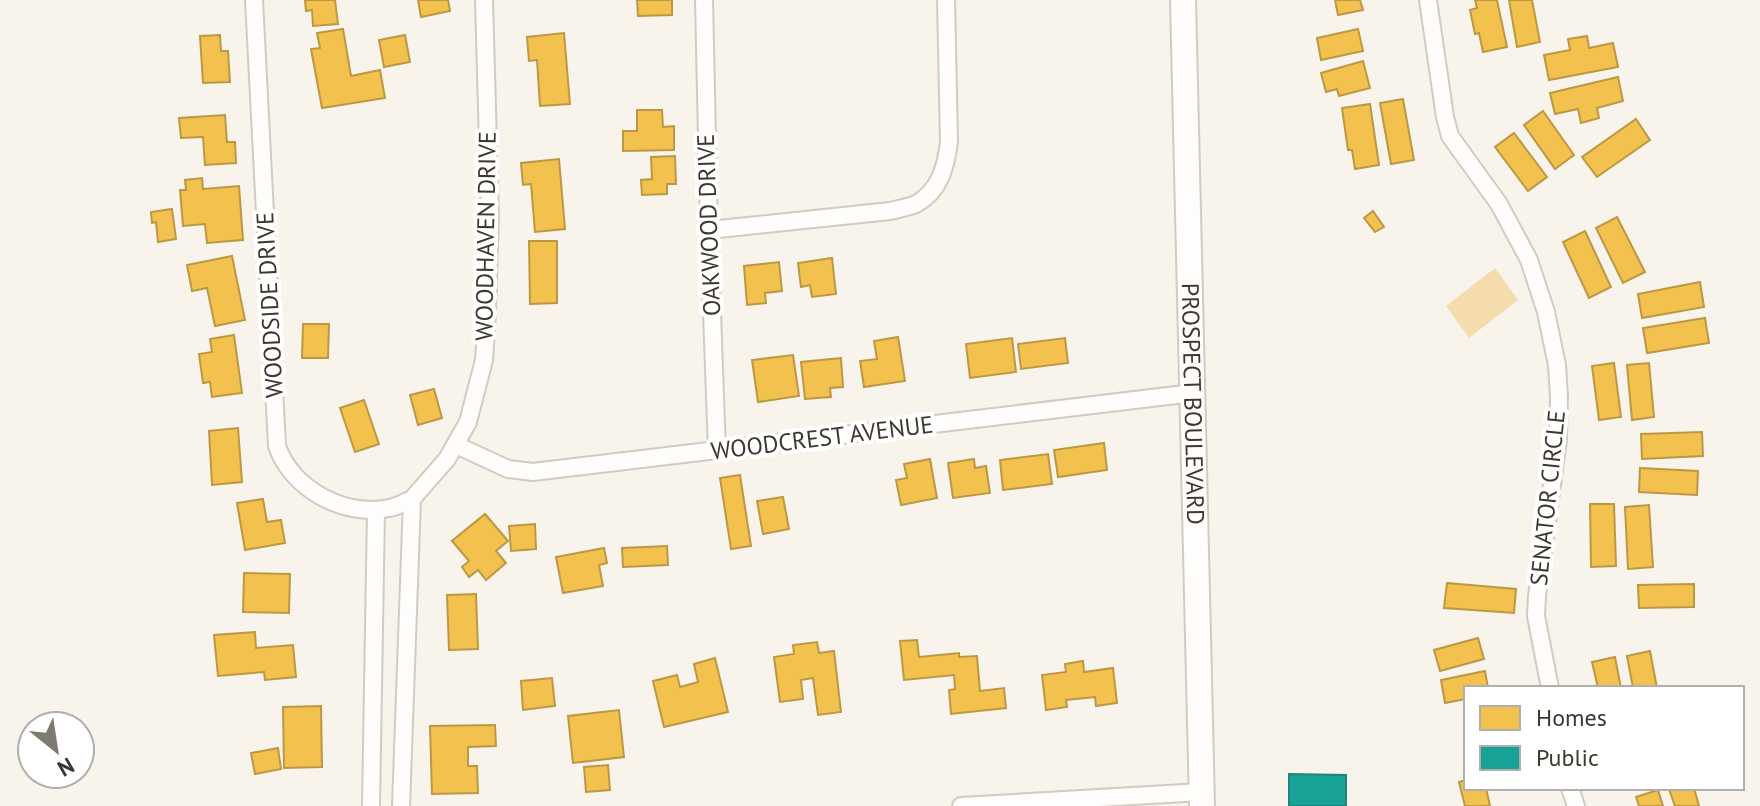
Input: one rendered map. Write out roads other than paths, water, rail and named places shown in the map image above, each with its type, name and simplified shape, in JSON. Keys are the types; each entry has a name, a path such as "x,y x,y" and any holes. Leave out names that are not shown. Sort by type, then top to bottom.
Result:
{"main road":[{"name":"PROSPECT BOULEVARD","path":"1183,0 1202,799"}],"street":[{"name":"WOODSIDE DRIVE","path":"254,0 277,446 281,458 318,496 358,509 376,510 412,499"},
{"name":"WOODHAVEN DRIVE","path":"412,499 447,459 468,422 484,360 490,217 484,0"},
{"name":"OAKWOOD DRIVE","path":"704,0 717,451"},
{"path":"709,230 890,211 917,203 933,190 942,176 949,142 946,0"},
{"name":"SENATOR CIRCLE","path":"1428,0 1450,136 1499,204 1529,260 1546,312 1557,365 1558,440 1536,616 1550,686"},
{"name":"WOODCREST AVENUE","path":"456,445 508,469 533,472 1193,393"},
{"path":"401,806 412,499"},
{"path":"371,806 376,510"},
{"path":"961,806 1202,799"}]}
